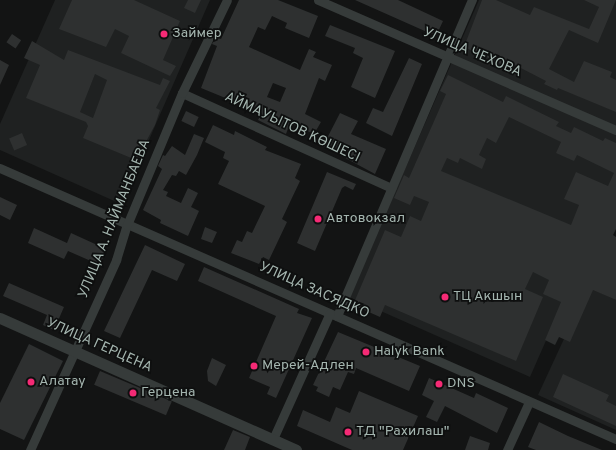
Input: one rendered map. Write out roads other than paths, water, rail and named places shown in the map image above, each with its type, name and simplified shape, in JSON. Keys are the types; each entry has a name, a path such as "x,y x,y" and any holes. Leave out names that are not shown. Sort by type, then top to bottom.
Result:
{"street":[{"name":"УЛИЦА А. НАЙМАНБАЕВА","path":"30,450 116,260 127,225 182,93 227,0"},
{"name":"УЛИЦА ЧЕХОВА","path":"318,0 446,58 616,130"},
{"path":"269,450 391,188 472,0"},
{"name":"АЙМАУЫТОВ КӨШЕСІ","path":"182,93 391,188"},
{"name":"УЛИЦА ЗАСЯДКО","path":"0,168 616,439"},
{"name":"УЛИЦА ГЕРЦЕНА","path":"0,318 296,450"},
{"path":"507,450 529,402"}],"place":[{"name":"Займер","path":"164,34"},
{"name":"Автовокзал","path":"318,219"},
{"name":"ТЦ Акшын","path":"445,297"},
{"name":"Halyk Bank","path":"366,352"},
{"name":"Мерей-Адлен","path":"254,366"},
{"name":"Алатау","path":"31,382"},
{"name":"DNS","path":"439,384"},
{"name":"Герцена","path":"133,393"},
{"name":"ТД \"Рахилаш\"","path":"348,432"}]}
